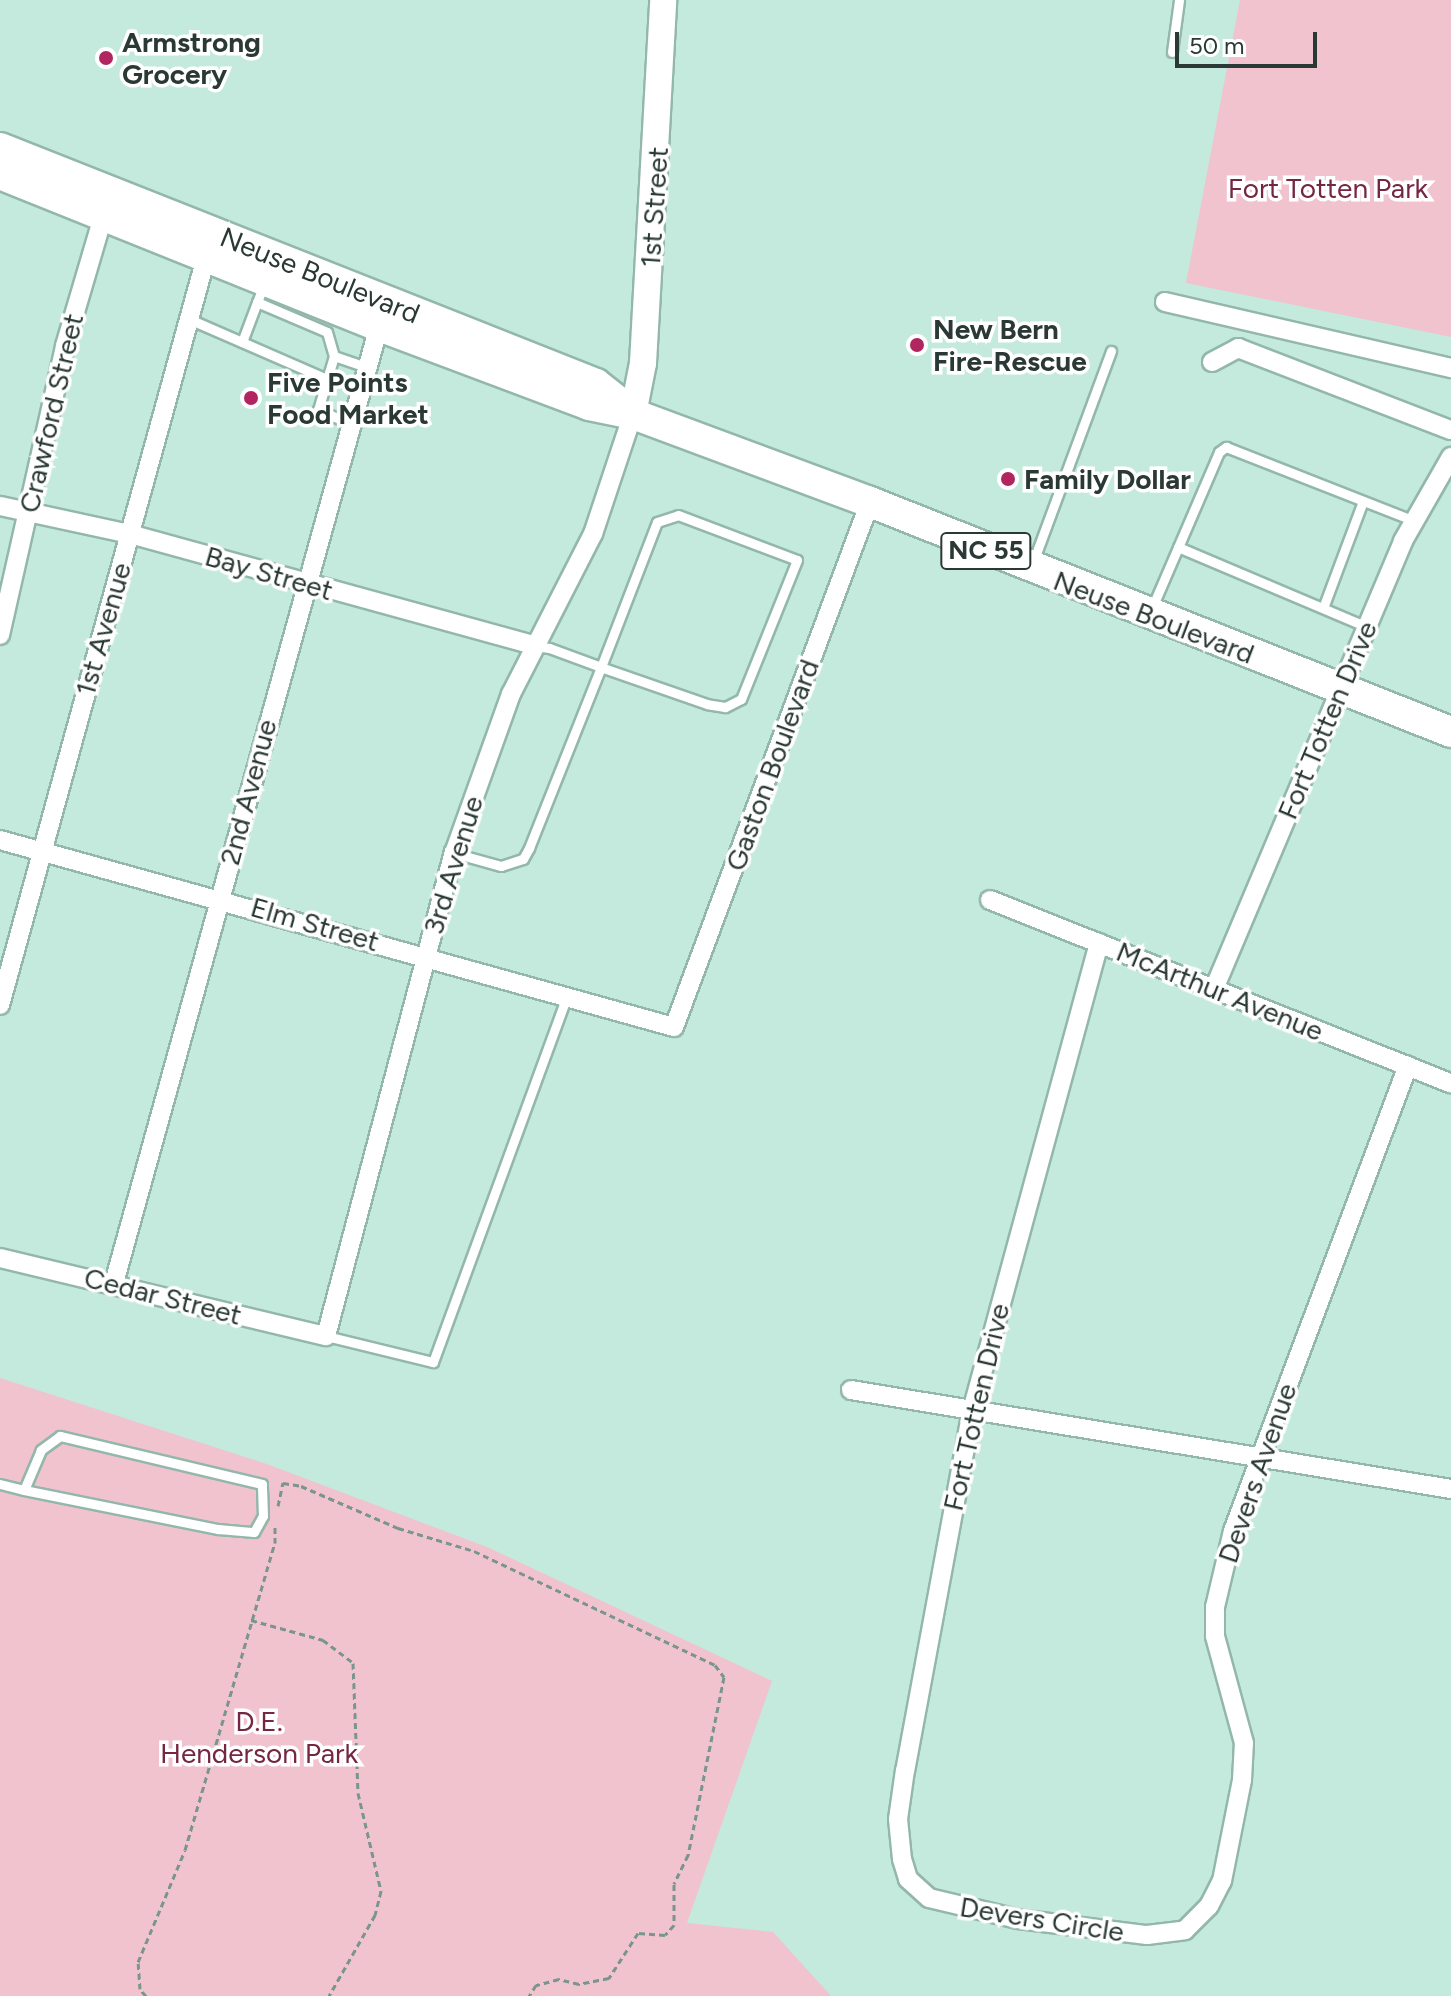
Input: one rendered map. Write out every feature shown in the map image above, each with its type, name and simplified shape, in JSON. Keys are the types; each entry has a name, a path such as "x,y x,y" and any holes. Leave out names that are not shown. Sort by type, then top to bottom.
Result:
{"main road":[{"name":"1st Street","path":"633,414 643,363 663,0"},
{"name":"Neuse Boulevard","path":"0,148 207,254 262,291 332,320 383,314"},
{"name":"Neuse Boulevard","path":"0,174 107,203 383,314 589,405 633,414 870,502 1030,569 1451,732"}],"street":[{"name":"Crawford Street","path":"0,635 27,510 107,203"},
{"name":"1st Avenue","path":"0,1005 40,849 207,254"},
{"path":"1165,302 1451,368"},
{"name":"2nd Avenue","path":"114,1283 349,423 383,314"},
{"path":"1212,362 1238,348 1451,430"},
{"name":"3rd Avenue","path":"326,1336 454,853 511,694 593,534 633,414"},
{"name":"Fort Totten Drive","path":"1214,989 1339,689 1415,521 1451,457"},
{"name":"Gaston Boulevard","path":"674,1027 870,502"},
{"name":"Bay Street","path":"0,506 130,534 536,646"},
{"name":"Elm Street","path":"0,840 426,955 674,1027"},
{"name":"McArthur Avenue","path":"990,900 1451,1083"},
{"name":"Fort Totten Drive","path":"908,1879 898,1819 972,1410 1099,943"},
{"name":"Devers Avenue","path":"1185,1930 1209,1906 1222,1881 1242,1780 1244,1743 1215,1636 1215,1607 1233,1531 1408,1066"},
{"name":"Cedar Street","path":"0,1258 326,1336"},
{"path":"851,1390 1258,1461 1451,1489"},
{"name":"Devers Circle","path":"908,1879 929,1898 1018,1919 1147,1935 1185,1930"}],"lane":[{"path":"1172,52 1179,0"},
{"path":"242,342 262,291 286,320 306,328 332,320 334,356 318,410 349,423"},
{"path":"189,319 327,379"},
{"path":"270,354 275,343"},
{"path":"290,363 296,351"},
{"path":"1030,569 1111,351"},
{"path":"334,356 366,367"},
{"path":"1149,614 1219,452 1226,447 1415,521"},
{"path":"1323,608 1363,501"},
{"path":"454,853 501,866 523,859 601,667 657,522 678,515 797,560 741,699 725,707 707,704 601,667 536,646"},
{"path":"1178,547 1367,627"},
{"path":"326,1336 433,1362 567,996"},
{"path":"0,1484 24,1490 218,1529 254,1532 263,1516 262,1484 60,1436 41,1450 24,1490"}],"path":[{"path":"146,1996 140,1989 138,1962 185,1850 275,1543 283,1483 474,1551 715,1665 724,1677 688,1855 674,1884 674,1925 665,1935 638,1933 609,1978 579,1984 559,1979 536,1985 529,1996"},
{"path":"251,1620 323,1640 353,1663 358,1793 381,1891 375,1915 329,1996"}],"green space":[{"name":"Fort Totten Park","path":"1240,0 1451,0 1451,337 1186,283"},
{"name":"D.E. Henderson Park","path":"0,1378 264,1463 487,1547 772,1681 687,1923 773,1932 831,1996 0,1996"}],"place":[{"name":"Armstrong Grocery","path":"106,58"},
{"name":"New Bern Fire-Rescue","path":"917,345"},
{"name":"Five Points Food Market","path":"251,398"},
{"name":"Family Dollar","path":"1008,479"}]}
